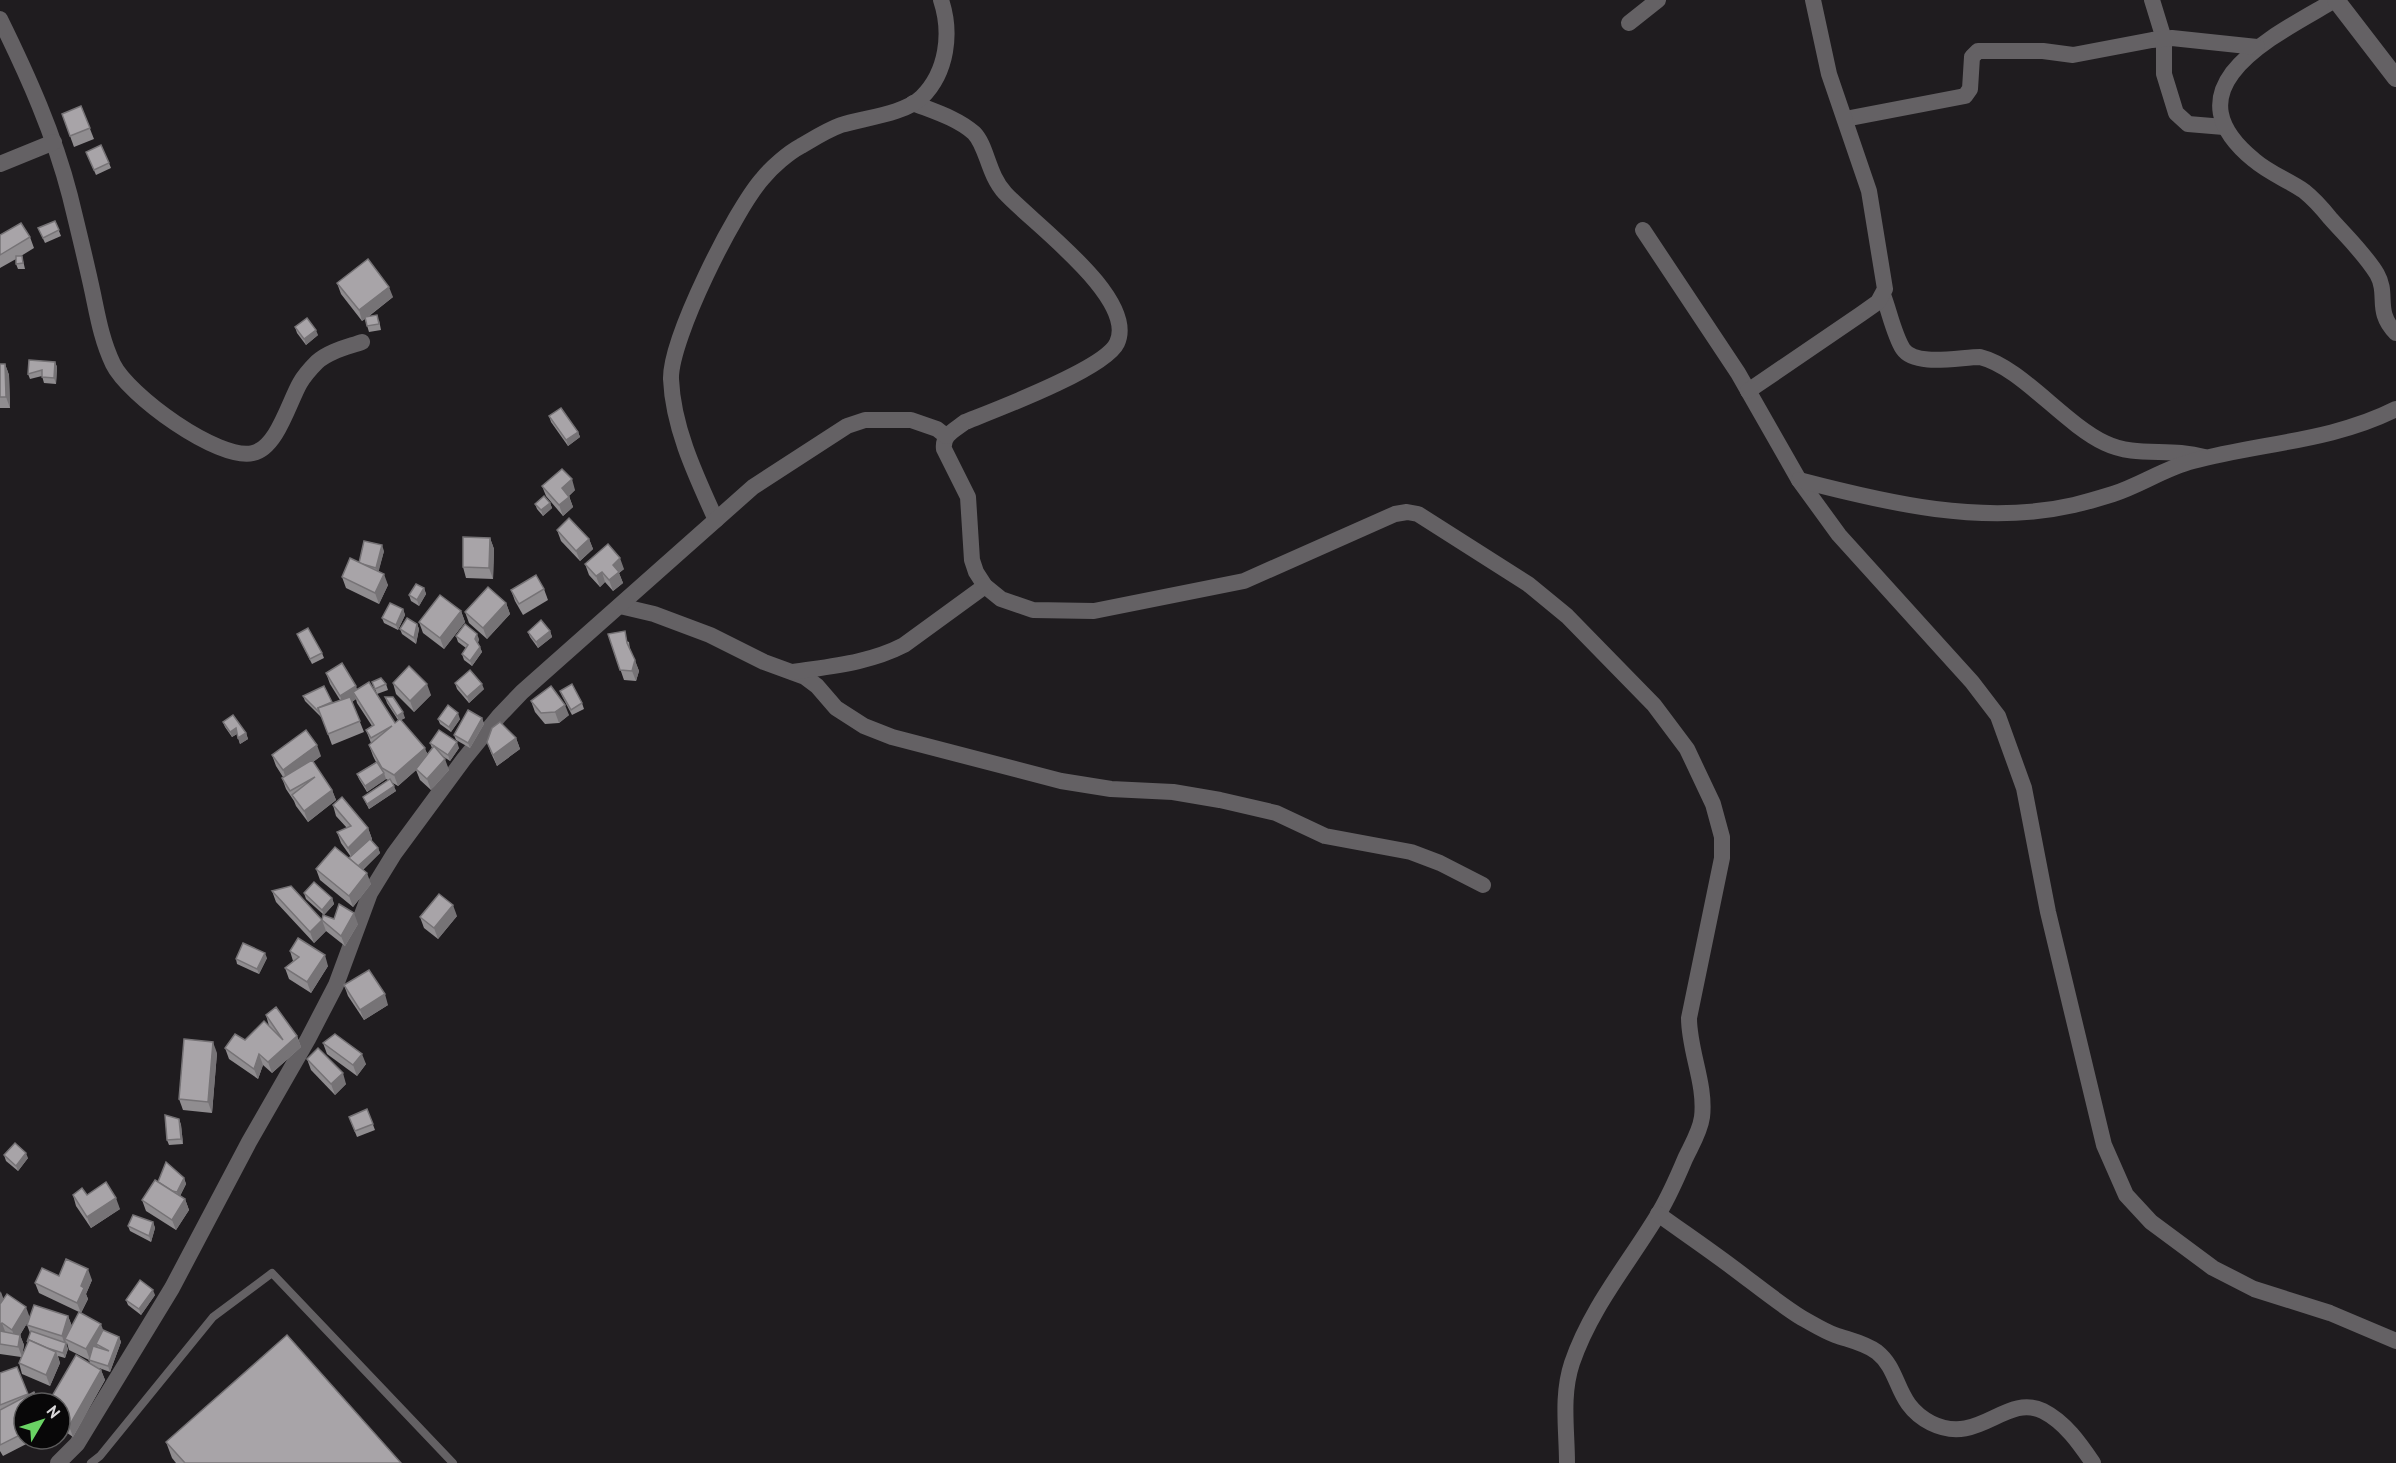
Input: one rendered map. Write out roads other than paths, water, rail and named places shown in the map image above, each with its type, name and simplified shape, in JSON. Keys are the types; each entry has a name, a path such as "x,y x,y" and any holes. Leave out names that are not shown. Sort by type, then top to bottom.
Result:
{"street":[{"path":"716,520 693,471 674,405 671,377 673,362 690,311 714,261 762,178 798,147 839,126 895,111 913,103 920,99 933,83 944,60 947,35 941,0"},
{"path":"1629,23 1658,0"},
{"path":"1813,0 1830,74 1869,191 1884,276 1883,295 1903,350 1919,360 1980,357 1988,359 2025,383 2089,435 2126,451 2174,451 2208,458"},
{"path":"2152,0 2164,39 2164,74 2176,113 2188,124 2224,127"},
{"path":"2396,78 2336,0 2257,47 2230,75 2222,91 2220,106 2224,127 2230,138 2254,161 2304,191 2315,201 2378,275 2383,315 2396,333"},
{"path":"0,19 28,75 54,142 70,195 100,332 112,363 121,378 134,391 180,426 236,454 254,453 265,448 277,431 300,383 318,361 362,342"},
{"path":"1845,119 1965,96 1970,89 1972,57 1978,51 2043,51 2073,55 2164,39 2257,47"},
{"path":"913,103 951,119 974,133 980,141 989,169 1004,193 1093,277 1106,296 1118,321 1119,337 1116,346 1098,362 965,423 946,436 943,442 944,449 968,497 972,560 985,586 1001,599 1033,610 1094,611 1244,581 1395,514 1407,512 1418,514 1528,584 1567,616 1654,705 1687,749 1713,804 1722,837 1722,858 1689,1018 1689,1036 1702,1101 1702,1118 1671,1190 1658,1214 1601,1299 1571,1365 1565,1401 1568,1463"},
{"path":"0,164 54,142"},
{"path":"1643,230 1748,391 1799,480 1839,536 1972,682 1998,716 2025,788 2048,912 2104,1145 2126,1195 2151,1222 2213,1268 2254,1289 2330,1314 2396,1341"},
{"path":"1748,391 1862,314 1878,302 1883,295"},
{"path":"1799,480 1875,500 1952,511 2046,510 2114,494 2174,468 2208,458 2253,447 2296,442 2357,425 2396,409"},
{"path":"58,1463 77,1444 172,1288 336,985 370,893 394,854 464,759 499,716 522,692 753,488 855,422 911,420 936,429 946,436"},
{"path":"794,672 871,659 890,652 904,645 985,586"},
{"path":"620,606 654,614 710,635 764,662 805,677 817,686 836,708 864,726 892,737 1061,781 1111,789 1173,792 1276,813 1325,836 1411,852 1440,863 1483,885"},
{"path":"1658,1214 1802,1318 1877,1352 1890,1368 1904,1400 1917,1414 1932,1423 1947,1429 1962,1430 1980,1426 2003,1413 2023,1407 2041,1410 2056,1419 2074,1436 2093,1463"}],"lane":[{"path":"91,1463 100,1456 213,1317 272,1273 453,1463"}]}
